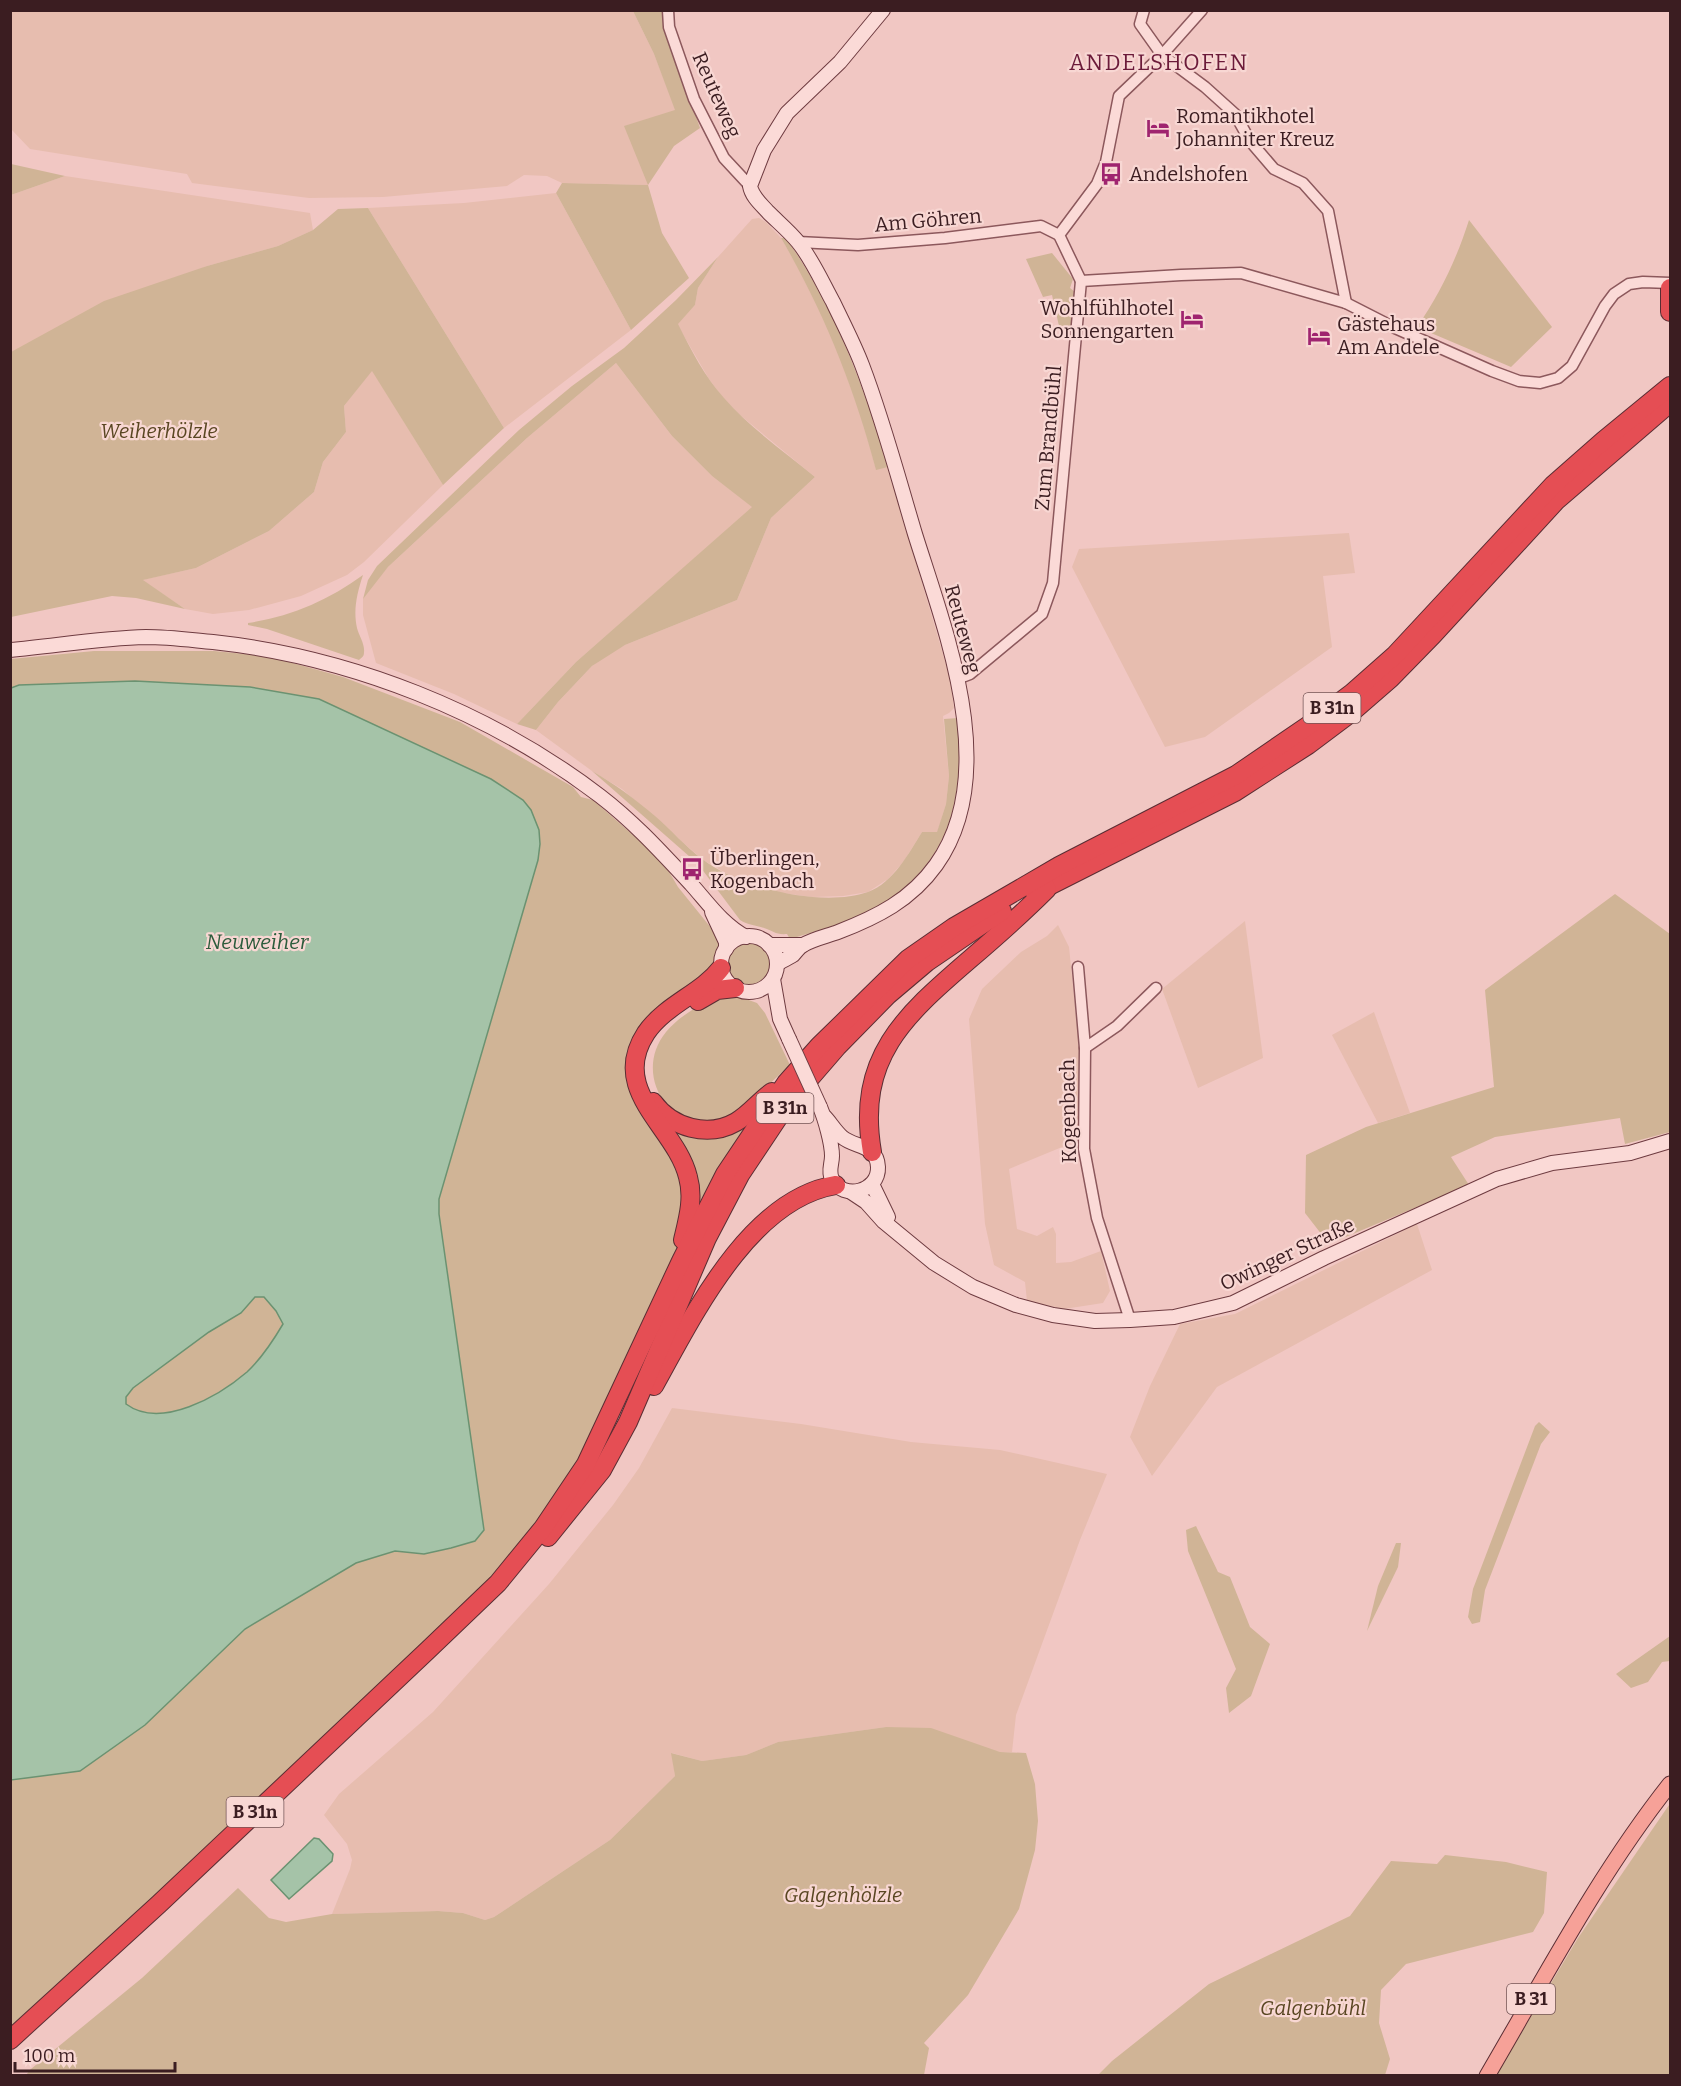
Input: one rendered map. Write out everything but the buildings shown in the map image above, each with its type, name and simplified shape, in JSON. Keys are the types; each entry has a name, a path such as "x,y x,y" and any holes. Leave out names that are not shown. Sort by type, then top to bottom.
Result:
{"highway":[{"path":"1671,288 1671,312"},
{"name":"B 31n","path":"10,2040 343,1731 498,1583 523,1564 560,1525 602,1470 628,1422 706,1238 740,1175 786,1106 837,1047 888,995 927,962 1004,910 1235,792 1308,745 1352,712 1390,679 1556,501 1666,395 1671,371"},
{"name":"B 31n","path":"498,1583 543,1528 586,1464 725,1174 786,1083 819,1046 908,959 954,927 1059,866 1236,775 1352,693 1395,655 1553,485 1603,441 1666,395"},
{"path":"872,1152 868,1130 868,1109 872,1085 881,1058 899,1027 924,998 1016,919 1052,884"},
{"path":"681,1262 691,1196 688,1177 681,1157 640,1094 636,1080 637,1056 640,1044 654,1023 680,1000 711,981 721,968"},
{"path":"735,988 717,990 667,1022 659,1030 652,1040 644,1061 648,1094 661,1112 678,1123 708,1130 736,1122 765,1097 786,1083"},
{"path":"628,1422 650,1393 697,1311 740,1249 789,1203 819,1188 844,1189"}],"main road":[{"name":"B 31","path":"1487,2076 1576,1923 1627,1845 1671,1784"}],"street":[{"name":"Reuteweg","path":"668,10 669,27 694,99 724,158 750,186 751,192 759,202 798,242 857,353 870,386 942,616 957,679 966,744 966,773 959,816 946,849 925,879 895,906 870,920 802,945 769,945"},
{"path":"750,186 764,150 787,113 840,62 883,10"},
{"path":"1144,10 1140,24 1162,55 1235,114 1250,141 1274,170 1303,183 1328,211 1346,303"},
{"path":"1202,10 1162,55 1119,96 1106,162 1097,184 1059,235 1081,282 1181,274 1242,273 1346,303 1395,328 1492,370 1519,381 1540,383 1558,378 1572,366 1614,294 1629,284 1671,283"},
{"name":"Am Göhren","path":"798,242 858,245 945,238 1041,226 1059,235"},
{"name":"Zum Brandbühl","path":"957,679 970,674 1042,614 1053,583 1081,282"},
{"path":"10,650 147,637 241,645 315,660 424,697 514,739 560,767 601,797 645,835 710,907 738,933 746,937"},
{"path":"710,907 726,942 726,949"},
{"path":"746,937 758,938 769,945 777,964 772,979 766,986 758,991 746,992 728,983 721,968 721,961 726,949 735,940 746,937"},
{"name":"Reuteweg","path":"777,964 792,955 802,945"},
{"name":"Kogenbach","path":"1078,967 1085,1048 1084,1149 1096,1218 1130,1320"},
{"path":"772,979 780,1019 822,1111 832,1158 830,1172 844,1189 863,1191 872,1184 878,1172 876,1158 867,1147 854,1144 842,1136 822,1111"},
{"path":"1085,1048 1117,1026 1156,988"},
{"path":"758,991 780,1019"},
{"name":"Owinger Straße","path":"844,1189 866,1202 883,1221 954,1277 1016,1305 1053,1315 1095,1321 1130,1320 1174,1317 1233,1303 1324,1258 1497,1179 1552,1163 1630,1153 1671,1141"},
{"path":"832,1158 841,1147 854,1144"},
{"name":"Owinger Straße","path":"872,1184 893,1228"}],"shaded area":[{"path":"10,11 633,11 654,54 676,110 648,185 562,183 547,176 524,175 507,186 383,197 309,198 192,183 187,174 30,149 11,129"},
{"path":"65,176 310,213 313,230 278,246 207,266 11,352 11,195"},
{"path":"556,193 631,330 504,428 368,208 464,203"},
{"path":"759,218 781,238 803,276 835,343 862,419 876,469 888,467 950,678 954,708 943,716 949,776 946,804 937,833 922,832 904,861 888,879 868,892 843,896 812,897 782,893 731,876 703,860 622,789 592,771 536,730 558,702 592,666 610,653 737,600 771,518 815,477 740,415 723,398 709,379 677,324 695,305 698,288 718,257 752,219"},
{"path":"616,363 672,436 712,476 753,507 576,662 517,724 454,694 376,663 363,615 363,599 368,590 388,567 527,438"},
{"path":"372,370 443,485 364,562 347,575 301,596 249,610 213,614 185,609 142,580 196,568 269,531 314,492 323,462 346,432 344,406"},
{"path":"1349,533 1355,573 1323,576 1332,647 1205,737 1165,747 1072,567 1079,549"},
{"path":"1245,921 1263,1058 1198,1088 1162,989"},
{"path":"1058,925 1069,947 1079,1045 1079,1140 1009,1169 1017,1229 1037,1236 1053,1227 1056,1234 1056,1263 1071,1262 1101,1251 1110,1291 1103,1303 1064,1309 1027,1301 1025,1282 994,1265 985,1224 969,1019 982,989 1021,952 1047,936"},
{"path":"1374,1012 1410,1113 1378,1123 1332,1035"},
{"path":"1417,1224 1432,1270 1217,1387 1152,1476 1130,1437 1150,1386 1180,1324 1235,1314"},
{"path":"672,1408 801,1424 911,1442 1000,1450 1107,1474 1080,1540 1016,1715 1012,1752 1000,1752 886,1727 778,1742 746,1755 702,1761 672,1753 675,1776 610,1840 494,1917 485,1920 463,1913 438,1911 332,1914 352,1860 347,1844 324,1815 339,1794 433,1712 549,1584 613,1505 639,1468"}],"green space":[{"path":"633,11 663,11 664,24 700,128 674,146 648,185 624,126 675,110 654,54"},
{"path":"11,164 65,176 11,195"},
{"path":"562,183 648,185 662,233 689,278 631,330 556,193"},
{"name":"Weiherhölzle","path":"368,208 504,428 443,485 372,371 344,406 346,432 323,462 314,492 269,531 196,568 143,580 185,609 136,598 112,596 11,617 11,352 104,301 207,266 278,246 313,230 338,209"},
{"path":"1469,220 1552,327 1511,367 1417,327 1447,275"},
{"path":"781,238 786,238 804,265 834,320 869,406 888,467 876,470 848,380 811,294"},
{"path":"1052,253 1073,279 1070,288 1075,292 1073,326 1059,326 1052,295 1043,297 1026,259"},
{"path":"718,257 698,288 695,305 678,324 693,353 724,398 756,430 815,477 771,518 737,600 625,645 592,666 558,702 536,730 517,724 576,662 752,507 712,476 672,436 616,363 527,438 388,567 363,599 368,580 377,566 519,430 572,386 624,348"},
{"path":"363,575 356,608 357,628 364,649 363,656 359,660 267,629 248,625 248,623 294,612 323,600"},
{"path":"94,651 214,651 282,660 343,677 460,722 573,787 581,797 593,800 655,854 716,934 730,944 745,938 760,939 772,948 777,959 775,971 769,982 759,990 748,993 736,989 724,976 664,1013 635,1069 688,1177 681,1261 543,1528 11,2040 11,1780 80,1771 145,1725 245,1629 356,1563 395,1551 424,1554 451,1548 475,1541 484,1530 439,1214 439,1199 538,860 540,844 531,810 523,800 491,779 319,699 250,687 135,681 19,685 11,688 11,659"},
{"path":"958,718 959,764 953,807 938,848 925,866 897,896 877,909 841,924 790,939 787,934 777,933 740,920 698,864 592,771 617,786 640,804 702,859 738,879 805,896 828,898 849,896 877,888 893,875 922,832 937,832 946,804 949,776 944,719"},
{"path":"1615,894 1670,934 1670,1132 1625,1144 1620,1118 1495,1137 1451,1157 1469,1185 1329,1244 1305,1213 1306,1155 1366,1127 1494,1087 1485,990"},
{"path":"732,994 757,1003 765,1013 790,1065 732,1117 725,1120 701,1121 686,1117 673,1110 656,1088 653,1060 658,1045 666,1032 687,1013 713,1000"},
{"path":"669,1123 746,1124 699,1203"},
{"path":"255,1297 264,1297 283,1324 258,1361 235,1382 206,1400 172,1412 140,1411 126,1404 126,1397 133,1388 209,1332 241,1313"},
{"path":"1539,1422 1550,1432 1541,1444 1485,1590 1480,1622 1472,1624 1468,1617 1473,1589 1535,1426"},
{"path":"1196,1526 1218,1572 1230,1577 1250,1627 1270,1644 1251,1696 1229,1713 1226,1688 1236,1669 1188,1551 1186,1530"},
{"path":"1396,1543 1401,1543 1398,1567 1367,1631 1378,1586"},
{"path":"1670,1636 1670,1661 1662,1662 1648,1682 1631,1688 1616,1674"},
{"name":"Galgenhölzle","path":"886,1727 931,1728 1000,1752 1026,1753 1035,1784 1038,1821 1035,1850 1019,1909 968,1995 924,2043 929,2048 924,2075 26,2075 142,1978 238,1888 269,1918 286,1922 332,1914 438,1911 463,1913 485,1920 494,1917 610,1840 675,1776 671,1753 702,1761 746,1755 778,1742"},
{"path":"1669,1805 1670,2075 1496,2075 1578,1938"},
{"name":"Galgenbühl","path":"1445,1855 1506,1862 1547,1872 1544,1913 1533,1932 1406,1964 1381,1990 1379,2023 1390,2059 1385,2075 1098,2075 1112,2061 1209,1984 1350,1916 1391,1861 1437,1864"}],"water":[{"name":"Neuweiher","path":"135,681 250,687 319,699 491,779 523,800 531,810 539,830 540,844 538,860 439,1199 439,1214 484,1530 475,1541 451,1548 424,1554 395,1551 356,1563 245,1629 145,1725 80,1771 11,1780 11,688 19,685","holes":["255,1297 264,1297 283,1324 258,1361 247,1372 206,1400 172,1412 140,1411 126,1404 126,1397 133,1388 209,1332 241,1313"]},
{"path":"314,1838 319,1839 333,1854 332,1861 289,1899 271,1880"}],"place":[{"name":"Romantikhotel Johanniter Kreuz","path":"1158,128"},
{"name":"Andelshofen","path":"1111,174"},
{"name":"Wohlfühlhotel Sonnengarten","path":"1192,319"},
{"name":"Gästehaus Am Andele","path":"1319,336"},
{"name":"Überlingen, Kogenbach","path":"692,869"}],"district":[{"name":"ANDELSHOFEN","path":"1159,62"}]}
